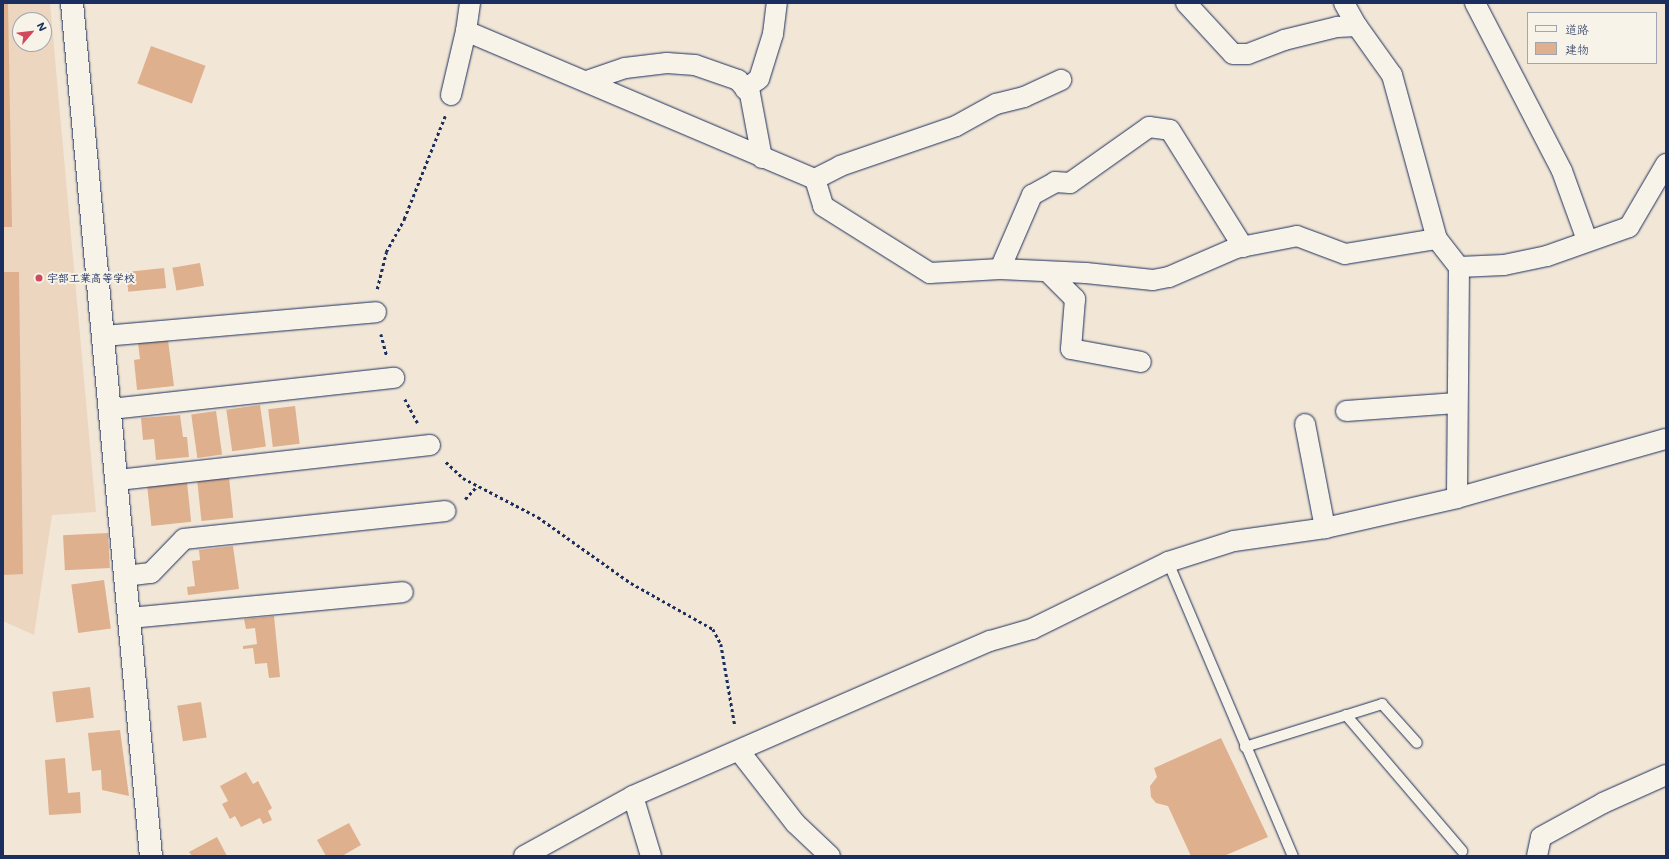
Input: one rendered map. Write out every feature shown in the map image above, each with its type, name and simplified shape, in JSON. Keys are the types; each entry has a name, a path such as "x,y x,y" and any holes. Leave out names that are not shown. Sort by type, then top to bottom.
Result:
{"street":[{"path":"72,3 118,480 125,576 151,856"},
{"path":"451,95 466,31 470,3"},
{"path":"745,89 759,79 773,34 777,3"},
{"path":"1186,3 1233,54 1248,54 1284,40 1337,27 1357,26"},
{"path":"1344,3 1357,26 1392,75 1437,239 1459,267 1457,498"},
{"path":"1475,3 1562,171 1587,240"},
{"path":"466,31 587,81 762,158 815,179 840,166 956,126 996,104 1024,97 1060,80"},
{"path":"587,81 625,68 667,63 695,65 738,80 750,94 762,158"},
{"path":"1000,269 1032,195 1055,182 1070,183 1149,127 1170,130 1243,247"},
{"path":"1459,267 1504,265 1547,256 1587,240 1629,227 1666,164"},
{"path":"815,179 823,206 930,273 1000,269 1086,273 1153,280 1169,277 1243,247 1297,236 1345,254 1437,239"},
{"path":"1049,272 1075,299 1071,349 1141,362"},
{"path":"104,336 376,312"},
{"path":"111,409 394,378"},
{"path":"1346,411 1457,403"},
{"path":"1306,424 1325,528"},
{"path":"524,856 633,796 740,752 990,641 1032,629 1168,562 1234,541 1325,528 1457,498 1666,439"},
{"path":"118,480 430,445"},
{"path":"125,576 152,573 184,539 446,511"},
{"path":"129,618 402,592"},
{"path":"740,752 795,823 830,856"},
{"path":"1537,856 1542,837 1603,803 1666,775"},
{"path":"633,796 651,856"}],"lane":[{"path":"1168,562 1245,747 1293,856"},
{"path":"1245,747 1382,704 1417,743"},
{"path":"1346,715 1462,851"}],"path":[{"path":"451,95 416,190 386,252 375,298 376,312 394,378 430,445 462,478 538,517 631,583 713,629 721,644 740,752"}],"shaded area":[{"name":"宇部工業高等学校","path":"3,3 50,3 51,12 12,12 12,52 52,52 52,25 96,512 52,515 34,635 3,621"}],"building":[{"path":"3,3 8,3 12,227 3,227"},
{"path":"151,46 206,66 192,103 137,84"},
{"path":"200,263 204,286 176,291 172,268"},
{"path":"164,268 166,288 128,292 126,272"},
{"path":"3,272 19,272 23,574 3,575"},
{"path":"168,340 174,386 137,390 134,360 140,359 138,343"},
{"path":"260,405 266,447 232,451 226,410"},
{"path":"295,406 300,444 273,447 268,409"},
{"path":"216,411 222,455 197,458 191,414"},
{"path":"180,415 183,437 187,437 189,457 156,460 154,439 143,440 141,418"},
{"path":"229,477 233,518 201,521 197,480"},
{"path":"187,482 191,522 151,526 147,486"},
{"path":"108,533 110,568 65,570 63,535"},
{"path":"233,546 239,589 188,595 187,587 195,586 192,561 200,560 199,550"},
{"path":"104,580 111,629 78,633 71,585"},
{"path":"274,616 280,677 269,678 267,663 255,664 253,648 243,649 243,646 257,644 255,628 246,629 244,619"},
{"path":"90,687 94,718 56,722 52,692"},
{"path":"201,702 207,738 183,741 177,706"},
{"path":"120,730 129,796 102,790 101,770 92,771 88,733"},
{"path":"1221,738 1268,837 1224,856 1191,856 1168,806 1156,803 1151,797 1150,786 1157,777 1154,768"},
{"path":"65,758 68,793 80,792 81,813 49,815 45,760"},
{"path":"246,772 253,784 258,781 272,808 268,811 272,820 263,824 260,818 241,827 235,816 230,819 222,804 228,801 220,786"},
{"path":"349,823 361,845 342,856 326,856 317,840"},
{"path":"217,837 227,856 192,856 189,852"}],"place":[{"name":"宇部工業高等学校","path":"39,278"}]}
